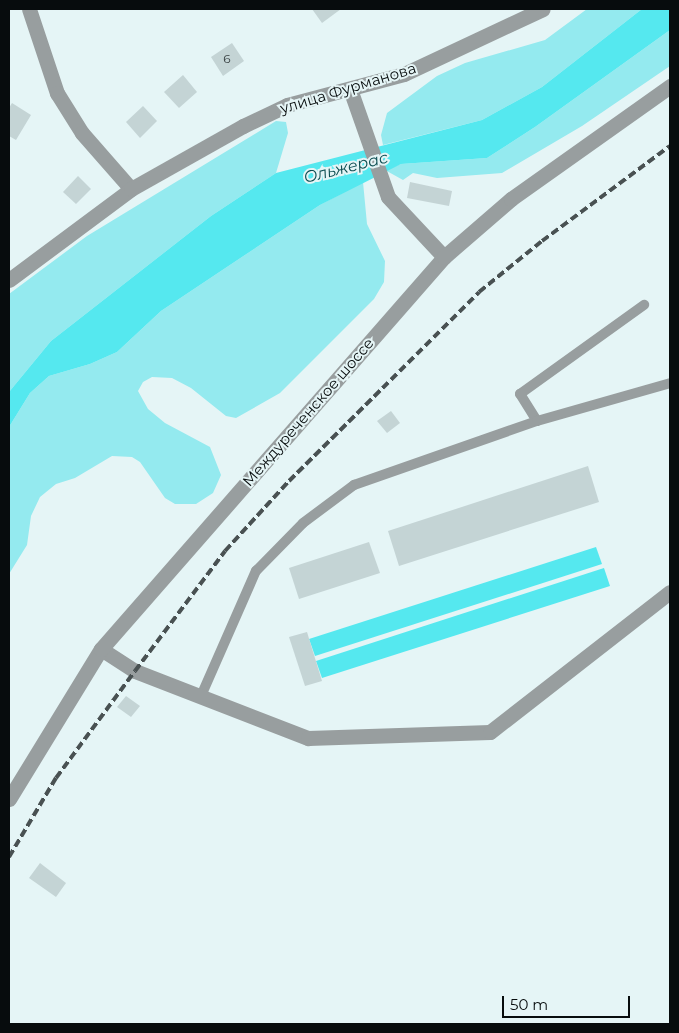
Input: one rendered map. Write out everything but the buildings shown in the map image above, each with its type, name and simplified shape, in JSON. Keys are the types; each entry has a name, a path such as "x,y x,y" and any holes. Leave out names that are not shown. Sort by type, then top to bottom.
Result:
{"street":[{"path":"29,9 57,92 82,133 131,190"},
{"name":"улица Фурманова","path":"9,280 131,190 243,126 287,105 404,74 543,9"},
{"name":"Междуреченское шоссе","path":"9,799 101,649 444,257 511,199 670,86"},
{"path":"350,89 388,197 444,257"},
{"path":"101,649 135,671 308,738 490,732 670,592"}],"lane":[{"path":"537,421 520,394 644,305"},
{"path":"201,696 256,571 302,523 354,486 537,421 670,383"}],"shaded area":[{"path":"587,9 642,9 542,87 482,120 383,145 381,135 387,113 437,76 465,63 545,40"},
{"path":"670,30 670,66 582,126 502,173 437,178 413,173 403,180 385,170 401,164 487,158 535,127"},
{"path":"276,121 286,122 288,133 276,173 211,216 51,341 9,392 9,294 87,236"},
{"path":"363,182 367,224 385,261 384,282 374,299 280,393 236,418 226,416 191,388 172,378 152,377 143,382 138,391 148,409 165,423 210,447 221,475 213,493 196,504 175,504 165,498 140,462 132,457 112,456 75,478 56,484 40,497 31,516 27,545 9,574 9,427 30,393 49,376 90,364 117,352 161,311 320,205"}],"water":[{"name":"Ольжерас","path":"642,9 670,9 670,30 535,127 487,158 401,164 320,205 161,311 117,352 90,364 49,376 30,393 9,427 9,392 51,341 211,216 276,173 482,120 542,87"},
{"path":"596,547 602,564 315,656 309,639"},
{"path":"604,568 610,586 322,678 316,661"}],"railway":[{"path":"9,857 56,778 135,671 225,551 289,481 479,292 542,241 670,146"}]}
